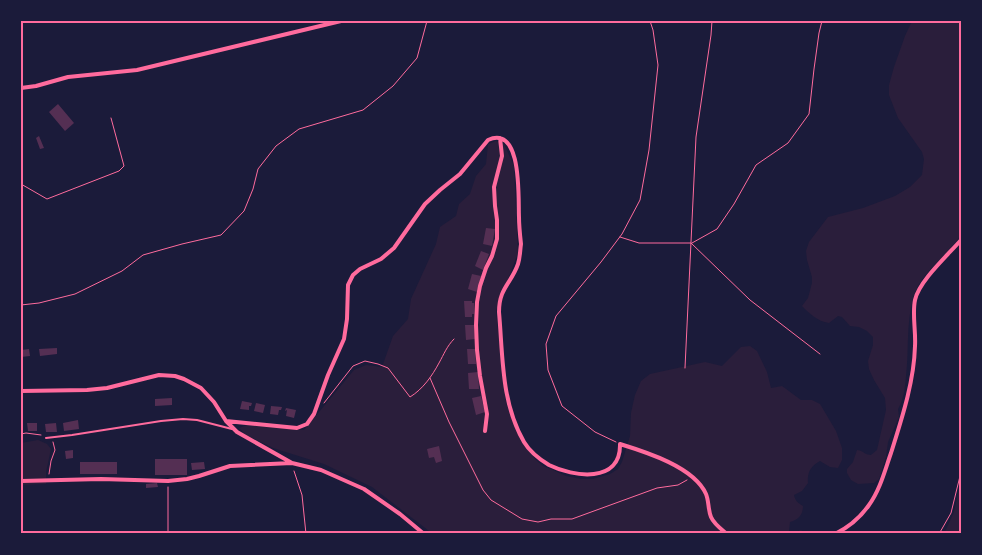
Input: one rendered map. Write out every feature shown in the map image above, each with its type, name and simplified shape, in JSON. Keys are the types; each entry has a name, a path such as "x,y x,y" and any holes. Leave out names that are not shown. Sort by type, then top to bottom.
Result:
{"street":[{"path":"21,88 68,77 137,70 341,21"},
{"path":"485,431 487,414 480,376 476,326 477,302 480,286 497,239 494,187 502,156 500,138"},
{"path":"226,421 297,428 307,424 314,414 344,339 347,319 348,285 353,275 360,269 381,259 394,248 425,204 460,174 488,140 500,138 505,140 513,152 518,174 520,239 520,255 514,274 501,295 499,302 504,377 506,393 517,427 529,449 539,458 560,470 586,475 598,474 610,468 618,459 620,444 670,462 700,485 707,496 711,517 721,530 727,534"},
{"path":"835,534 855,521 870,504 878,488 900,423 913,364 915,300 925,281 961,240"},
{"path":"21,391 107,388 159,375 175,376 184,379 200,388 214,402 234,430 292,463 320,470 364,490 400,514 424,534"},
{"path":"21,480 101,479 168,481 187,479 230,466 292,463"}],"lane":[{"path":"46,438 183,419 204,421 234,430"}],"path":[{"path":"21,305 40,303 75,294 122,271 144,255 222,235 244,211 253,189 258,169 276,146 299,129 363,110 393,86 417,58 427,21"},
{"path":"620,444 595,432 562,406 548,370 546,344 556,316 620,237 640,200 649,150 658,65 654,30 650,21"},
{"path":"685,368 696,138 712,35 712,21"},
{"path":"620,237 639,243 691,244 717,229 734,204 756,165 788,143 809,114 822,21"},
{"path":"21,184 46,199 119,171 124,166 111,118"},
{"path":"691,244 750,300 820,354"},
{"path":"314,414 353,366 365,361 388,368 410,397 420,390 430,378 440,363 448,344 454,338"},
{"path":"430,378 449,422 483,490 491,500 522,519 538,522 551,519 572,519 657,488 678,485 692,477"},
{"path":"21,434 39,434 52,440 55,450 48,479"},
{"path":"292,463 302,495 306,534"},
{"path":"939,534 951,513 961,472"},
{"path":"168,481 168,534"}],"shaded area":[{"path":"912,21 961,21 961,79 959,95 961,100 961,235 927,273 916,290 909,318 906,380 903,397 898,409 899,417 888,442 886,457 879,479 874,483 858,484 851,480 847,469 853,462 857,450 871,455 877,450 886,410 885,398 869,369 868,361 873,345 873,337 859,327 850,326 842,317 838,316 829,323 821,321 802,306 808,298 812,283 806,251 809,242 828,217 863,208 895,196 910,187 922,175 924,159 922,152 898,118 889,95 889,85 894,67"},
{"path":"496,141 504,144 514,166 518,253 496,311 506,403 521,441 535,459 543,466 566,476 581,479 593,479 610,474 618,469 622,462 630,436 631,413 635,395 641,381 650,374 705,362 722,366 741,347 750,346 757,351 767,372 771,388 782,386 801,400 812,400 820,404 836,431 842,448 842,460 838,468 830,467 820,461 810,470 808,483 802,491 794,495 797,502 803,506 803,509 799,517 790,522 789,531 794,533 801,530 805,534 433,534 372,487 324,464 273,448 246,435 239,428 247,425 304,430 354,370 366,365 382,367 393,336 408,319 411,299 436,244 440,227 456,216 459,204 470,194 476,176 486,164 488,144"},
{"path":"38,440 47,444 51,449 46,472 46,484 21,485 21,443"},
{"path":"961,479 961,534 944,534 954,512"}],"building":[{"path":"58,104 74,123 65,131 49,112"},
{"path":"39,136 44,148 40,149 36,138"},
{"path":"486,228 495,229 492,246 483,244"},
{"path":"481,251 489,254 483,270 475,266"},
{"path":"472,274 481,276 477,292 468,289"},
{"path":"464,301 472,301 474,303 474,314 472,314 472,317 465,317"},
{"path":"465,325 474,325 475,339 466,340"},
{"path":"57,348 57,354 40,356 39,349"},
{"path":"29,349 30,356 21,357 21,350"},
{"path":"467,349 475,349 476,364 468,364"},
{"path":"478,372 479,389 469,389 468,373"},
{"path":"481,396 485,412 476,415 472,398"},
{"path":"172,398 172,405 155,406 155,399"},
{"path":"242,401 252,403 249,406 249,410 240,409"},
{"path":"256,403 265,405 263,413 254,411"},
{"path":"271,406 282,407 278,415 270,414"},
{"path":"286,408 296,410 294,418 286,416"},
{"path":"78,420 79,429 64,431 63,423"},
{"path":"27,423 37,423 37,431 28,431"},
{"path":"56,423 57,432 46,432 45,424"},
{"path":"439,446 442,461 436,463 434,457 429,458 427,449"},
{"path":"73,450 73,458 66,459 65,451"},
{"path":"155,459 187,459 187,475 155,475"},
{"path":"80,462 117,462 117,474 80,474"},
{"path":"204,462 205,469 192,470 191,463"},
{"path":"157,483 158,487 146,488 146,484"}]}
